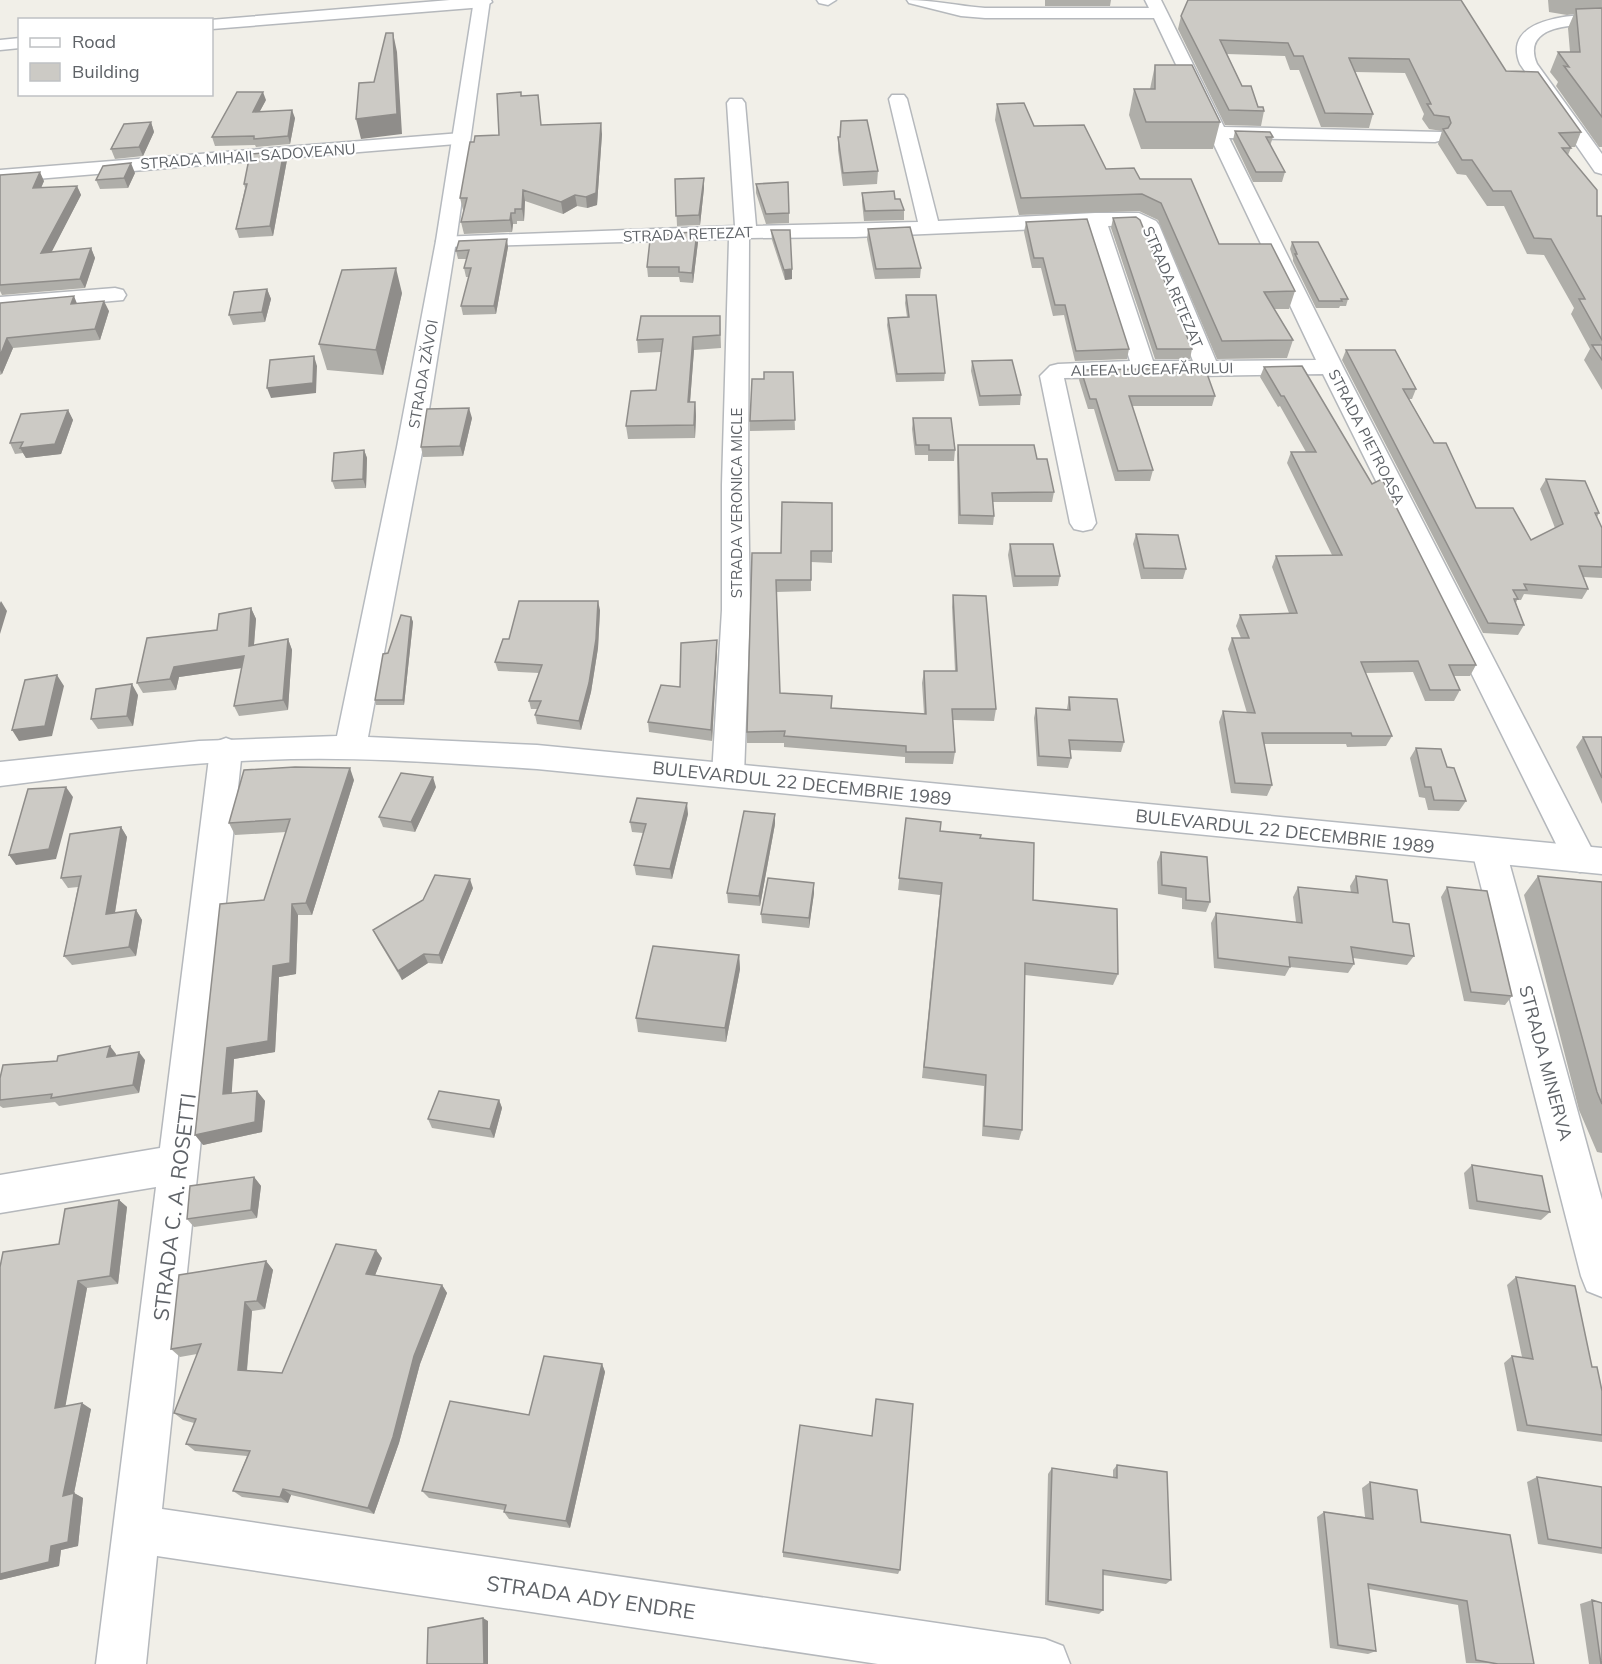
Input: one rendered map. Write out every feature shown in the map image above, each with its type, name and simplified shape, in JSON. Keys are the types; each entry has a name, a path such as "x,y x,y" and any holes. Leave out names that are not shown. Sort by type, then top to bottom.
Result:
{"street":[{"name":"STRADA PIETROASA","path":"915,0 961,11 985,13 1156,6 1331,367 1591,860"},
{"path":"213,24 488,1"},
{"name":"STRADA ZĂVOI","path":"350,747 410,447 446,241 461,139 488,1"},
{"path":"1602,20 1565,21 1539,30 1528,39 1525,50 1528,64 1602,168"},
{"path":"0,45 18,43"},
{"path":"898,99 911,159 930,228"},
{"name":"STRADA VERONICA MICLE","path":"728,775 736,610 735,485 742,232 736,103"},
{"path":"1219,132 1435,136"},
{"name":"STRADA MIHAIL SADOVEANU","path":"0,176 461,139"},
{"path":"1095,219 1144,368"},
{"name":"STRADA RETEZAT","path":"446,241 930,228 1095,219 1139,219 1149,225 1207,367"},
{"path":"0,304 115,295"},
{"name":"ALEEA LUCEAFĂRULUI","path":"1083,523 1052,376 1067,369 1331,367"},
{"name":"BULEVARDUL 22 DECEMBRIE 1989","path":"0,774 226,750 350,747 537,757 1591,860"},
{"name":"STRADA C. A. ROSETTI","path":"121,1664 226,750"},
{"name":"STRADA MINERVA","path":"1489,851 1602,1276"},
{"path":"0,1194 179,1164"},
{"name":"STRADA ADY ENDRE","path":"137,1529 1045,1664"}],"building":[{"path":"1188,0 1461,0 1506,71 1538,72 1581,132 1559,133 1571,148 1562,148 1597,190 1597,216 1602,216 1602,340 1579,299 1585,299 1551,239 1534,238 1511,191 1493,191 1472,160 1462,160 1443,129 1448,128 1451,123 1449,117 1434,115 1427,104 1431,104 1409,59 1349,58 1373,114 1325,113 1303,56 1294,56 1288,43 1220,40 1242,86 1251,86 1258,107 1263,107 1264,111 1229,110 1181,16"},
{"path":"1602,8 1602,117 1564,66 1569,67 1558,52 1580,52 1576,9"},
{"path":"386,33 393,33 397,114 356,119 359,83 374,82"},
{"path":"1155,65 1192,65 1220,122 1146,122 1134,89 1155,89"},
{"path":"237,92 263,92 253,112 292,110 288,136 254,139 254,136 212,137"},
{"path":"521,92 521,96 538,95 541,125 601,123 596,193 586,197 575,195 561,202 523,190 522,209 515,209 515,213 511,213 510,220 461,222 467,198 460,198 470,142 474,142 475,136 499,135 497,94"},
{"path":"1024,103 1034,126 1084,125 1106,169 1134,168 1140,179 1191,179 1219,244 1271,244 1295,291 1264,292 1293,340 1222,341 1161,203 1142,194 1021,198 997,104"},
{"path":"867,120 878,171 843,173 838,137 840,137 841,121"},
{"path":"151,122 139,147 111,149 124,124"},
{"path":"1235,131 1270,132 1273,137 1266,137 1285,172 1256,172"},
{"path":"284,151 270,226 236,229 247,184 244,184 250,154"},
{"path":"131,163 124,178 96,180 103,166"},
{"path":"40,172 33,188 77,186 41,253 91,248 80,279 0,285 0,175"},
{"path":"704,178 699,215 676,216 675,179"},
{"path":"788,182 789,213 766,214 756,184"},
{"path":"894,191 895,199 900,199 904,210 865,211 862,193"},
{"path":"1136,217 1140,220 1192,349 1157,349 1113,218"},
{"path":"1087,219 1129,349 1076,351 1065,305 1055,305 1043,258 1034,258 1026,222"},
{"path":"910,227 921,268 876,269 868,229"},
{"path":"771,230 790,230 792,269 784,270"},
{"path":"697,232 692,273 679,272 679,267 647,267 650,240 662,239 661,235"},
{"path":"507,239 494,306 461,306 471,268 464,268 469,250 456,251 459,241"},
{"path":"1292,242 1318,242 1348,299 1319,301 1295,254 1297,254"},
{"path":"396,268 376,350 319,344 342,270"},
{"path":"267,289 262,312 229,315 234,292"},
{"path":"906,295 936,295 945,373 897,374 888,318 909,317"},
{"path":"74,296 71,304 104,301 95,329 7,338 0,356 0,303"},
{"path":"641,316 720,316 720,335 693,337 688,402 695,402 694,425 626,426 631,391 656,390 663,339 637,340"},
{"path":"1592,345 1602,345 1602,360"},
{"path":"1346,350 1395,350 1416,389 1403,389 1434,443 1446,443 1476,508 1513,508 1531,540 1563,524 1546,479 1585,481 1599,513 1595,513 1602,528 1602,567 1579,566 1588,589 1524,584 1527,590 1513,590 1518,599 1514,599 1524,625 1488,623"},
{"path":"314,356 313,383 267,388 270,360"},
{"path":"1012,360 1021,395 980,396 972,361"},
{"path":"1302,366 1372,484 1382,479 1476,665 1449,665 1460,690 1430,690 1418,661 1361,662 1392,736 1352,736 1351,733 1262,733 1272,785 1235,783 1223,711 1255,713 1232,638 1249,638 1240,615 1297,613 1276,556 1342,555 1291,452 1316,452 1284,396 1281,396 1264,367"},
{"path":"1205,368 1215,396 1129,396 1153,470 1118,471 1096,399 1090,399 1081,370"},
{"path":"764,372 793,372 795,420 750,421 752,379 764,379"},
{"path":"469,408 460,446 421,447 427,409"},
{"path":"68,410 55,444 20,448 23,442 10,443 21,414"},
{"path":"913,418 951,418 955,450 929,450 929,445 916,445"},
{"path":"958,445 1034,445 1037,459 1047,459 1054,492 992,493 994,516 960,515"},
{"path":"364,450 363,479 332,481 334,453"},
{"path":"782,502 832,503 832,551 811,551 811,580 776,580 780,693 832,696 831,708 926,714 924,671 957,671 953,595 986,596 996,709 952,709 955,752 906,752 906,746 784,736 785,731 747,732 752,553 781,553"},
{"path":"1136,534 1178,535 1186,569 1144,568"},
{"path":"1010,544 1053,544 1060,576 1015,576"},
{"path":"519,601 598,601 596,639 589,683 579,721 535,715 541,701 529,701 542,665 495,662 503,639 509,639"},
{"path":"251,608 249,646 288,639 283,700 234,706 244,656 174,667 170,679 137,683 147,638 217,630 219,614"},
{"path":"401,615 411,617 403,700 375,700 383,654 388,653"},
{"path":"717,640 711,730 648,722 661,685 680,687 681,643"},
{"path":"57,675 45,726 12,730 25,680"},
{"path":"132,684 127,716 91,719 96,689"},
{"path":"1069,697 1117,699 1124,742 1069,740 1071,758 1039,756 1036,708 1070,710"},
{"path":"1583,737 1602,737 1602,778"},
{"path":"1416,748 1441,749 1447,767 1454,768 1466,801 1434,800 1431,787 1425,787"},
{"path":"295,767 350,768 306,903 292,904 290,963 273,966 268,1041 227,1048 223,1094 257,1091 255,1122 195,1135 220,904 264,900 290,819 229,823 244,770"},
{"path":"401,773 433,777 411,822 379,817"},
{"path":"66,787 49,849 9,855 28,789"},
{"path":"637,798 687,803 670,869 634,865 646,824 630,822"},
{"path":"744,811 775,814 759,896 727,893"},
{"path":"906,818 941,822 940,831 981,835 980,838 1034,843 1033,900 1117,909 1118,974 1025,963 1022,1130 984,1126 986,1075 924,1067 942,883 899,878"},
{"path":"121,827 106,914 136,910 129,947 64,956 81,876 61,878 70,834"},
{"path":"1161,852 1207,857 1210,902 1186,900 1186,888 1162,885"},
{"path":"435,875 470,879 439,955 424,954 398,971 373,930 423,900"},
{"path":"1356,876 1387,880 1393,922 1409,924 1414,956 1351,947 1354,964 1289,957 1290,967 1218,958 1216,913 1302,923 1298,887 1358,893"},
{"path":"1538,876 1602,882 1602,1104 1597,1092"},
{"path":"768,878 814,883 809,918 761,914"},
{"path":"1447,887 1487,891 1512,996 1471,992"},
{"path":"653,946 739,955 725,1028 636,1018"},
{"path":"110,1046 107,1057 139,1052 133,1085 51,1098 52,1094 0,1100 0,1078 3,1065 57,1061 58,1056"},
{"path":"439,1091 499,1100 490,1129 428,1119"},
{"path":"1472,1165 1542,1176 1550,1212 1477,1201"},
{"path":"254,1177 251,1210 187,1219 190,1186"},
{"path":"119,1200 110,1276 78,1281 55,1408 82,1403 63,1496 74,1493 68,1542 51,1546 49,1562 0,1574 0,1267 3,1252 59,1244 65,1209"},
{"path":"336,1244 376,1250 366,1274 442,1285 414,1356 393,1437 368,1508 283,1489 280,1497 233,1491 250,1451 186,1444 196,1419 174,1413 201,1344 171,1349 179,1275 266,1261 257,1301 245,1302 238,1370 282,1373"},
{"path":"1516,1277 1575,1286 1592,1367 1597,1367 1602,1391 1602,1435 1527,1425 1512,1356 1533,1359"},
{"path":"544,1356 602,1364 566,1521 504,1512 506,1505 422,1491 450,1401 529,1415"},
{"path":"876,1399 913,1404 900,1570 783,1552 800,1425 872,1436"},
{"path":"1117,1465 1167,1472 1171,1580 1103,1570 1103,1610 1048,1601 1052,1468 1117,1478"},
{"path":"1537,1477 1602,1487 1602,1548 1548,1539"},
{"path":"1370,1482 1417,1490 1421,1522 1510,1535 1534,1664 1498,1664 1476,1660 1467,1601 1368,1584 1376,1651 1338,1645 1324,1512 1373,1519"},
{"path":"1592,1600 1602,1603 1602,1664 1601,1664"},
{"path":"483,1618 484,1664 427,1664 428,1628"}]}
